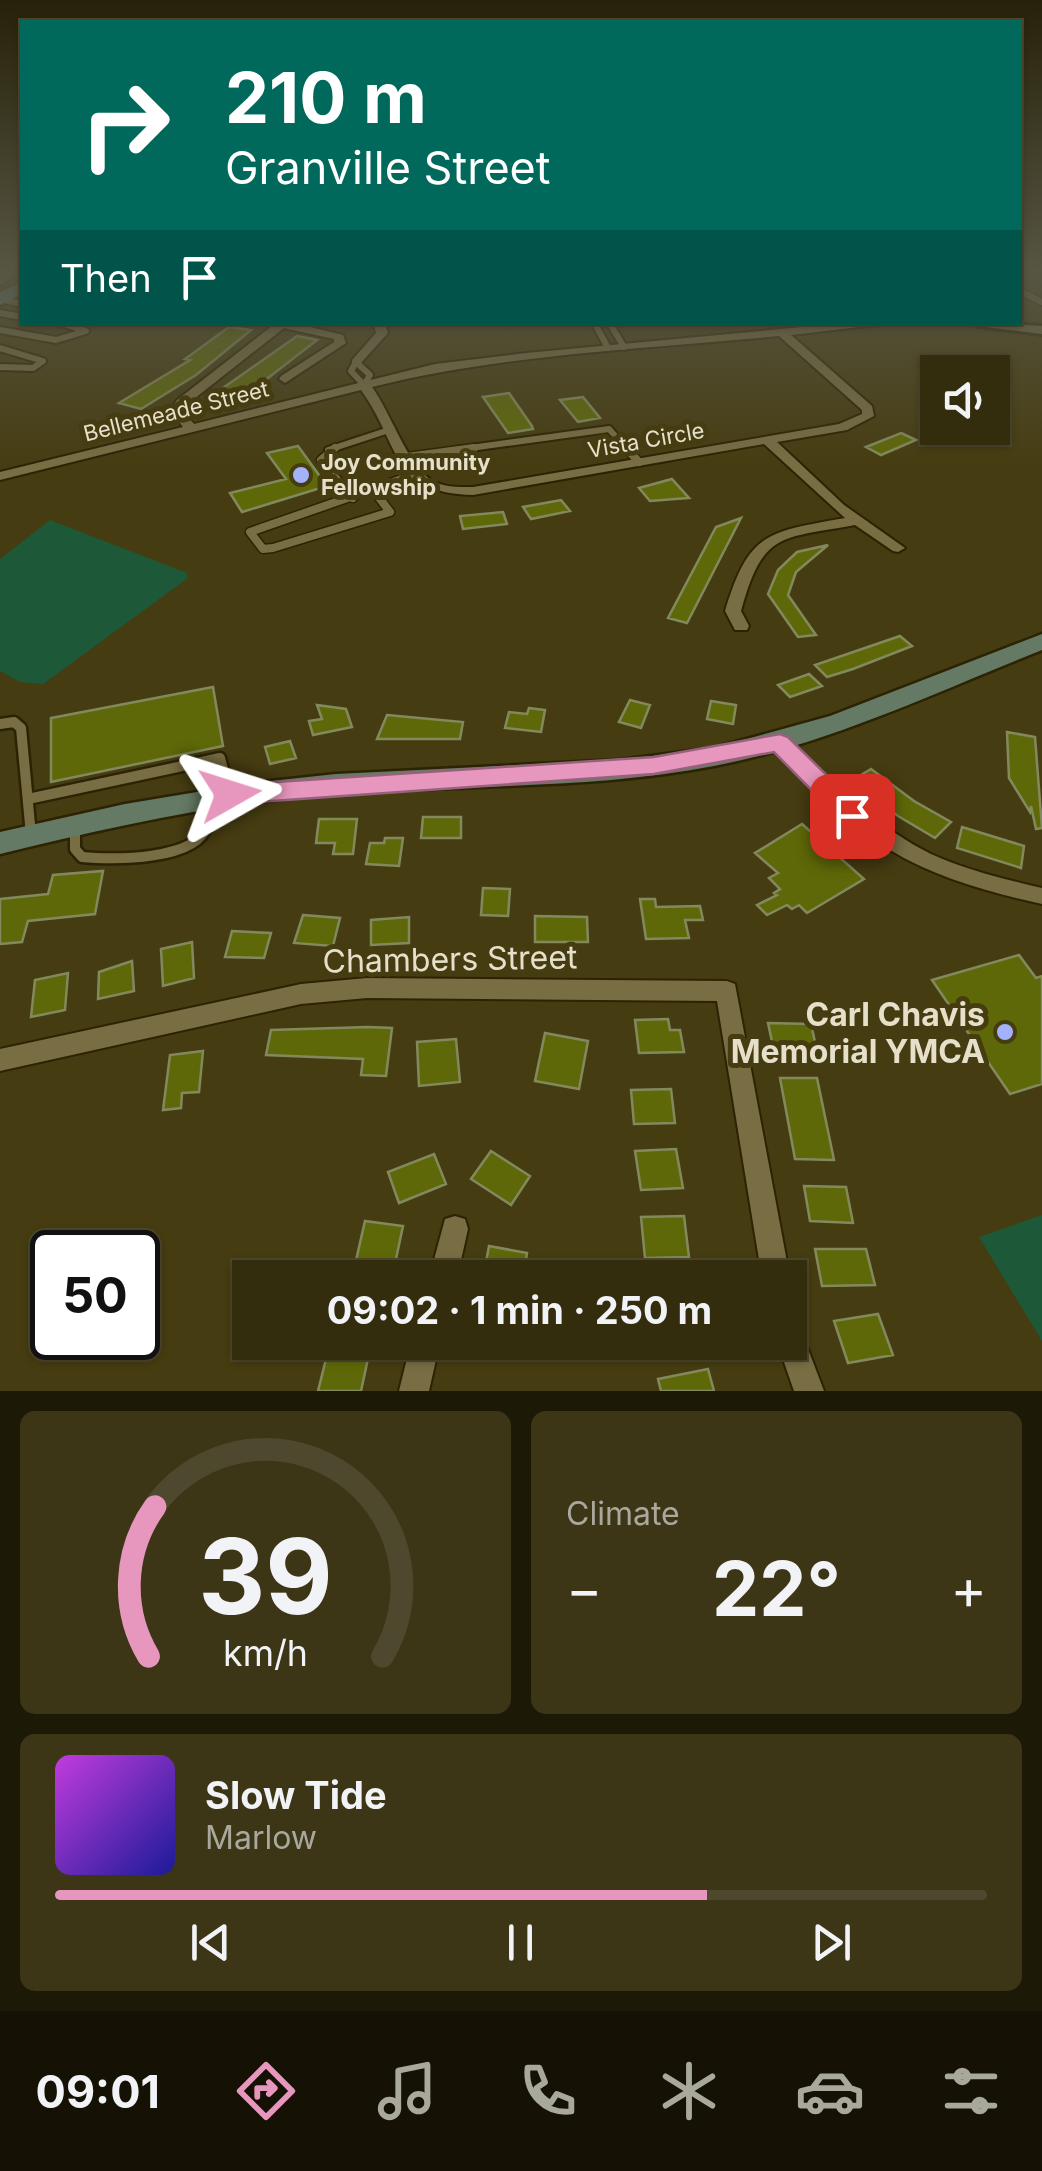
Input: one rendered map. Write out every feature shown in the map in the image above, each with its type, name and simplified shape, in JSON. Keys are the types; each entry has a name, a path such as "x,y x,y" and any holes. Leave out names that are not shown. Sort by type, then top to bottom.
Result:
{"main road":[{"path":"0,843 217,797 654,766 780,742 1042,641"}],"street":[{"path":"190,428 176,410 181,403 267,336"},
{"path":"285,380 340,343 336,336"},
{"path":"356,362 379,336"},
{"name":"Bellemeade Street","path":"0,476 434,368 713,336"},
{"name":"Vista Circle","path":"416,474 429,488 454,493 842,428 868,416 868,409 786,336"},
{"path":"364,385 416,474"},
{"path":"767,440 854,521 898,548"},
{"path":"741,626 733,611 740,584 759,545 772,538 854,521"},
{"path":"780,742 852,816 890,844 990,885 1042,896"},
{"name":"Chambers Street","path":"0,1060 334,991 727,991 773,1260"},
{"path":"447,1260 455,1229"},
{"path":"414,1391 422,1360"},
{"path":"797,1360 808,1391"}],"lane":[{"path":"36,336 61,340 81,336"},
{"path":"601,336 608,348"},
{"path":"617,336 624,347"},
{"path":"0,348 43,360 32,368 0,368"},
{"path":"356,362 370,375 364,385"},
{"path":"353,498 318,458 328,450 392,429"},
{"path":"407,456 610,429 639,462"},
{"path":"374,491 390,512 273,548 263,549 250,532 416,474"},
{"path":"0,724 14,722 22,728 31,835"},
{"path":"28,799 220,758 217,797 208,826 201,836 177,851 107,859 82,857 75,849 75,825"}],"green space":[{"path":"50,520 187,573 188,578 43,684 20,682 0,671 0,559"},
{"path":"1042,1215 1042,1341 979,1237"}],"building":[{"path":"217,336 244,336 196,375 141,409 119,403 190,360 185,359"},
{"path":"297,336 317,340 246,395 220,390"},
{"path":"509,393 533,429 508,433 483,397"},
{"path":"583,397 600,418 578,422 560,400"},
{"path":"901,433 916,440 881,455 866,447"},
{"name":"Joy Community Fellowship","path":"298,446 327,486 242,512 230,493 286,479 267,453"},
{"path":"672,479 689,498 650,501 639,488"},
{"path":"561,500 570,511 531,519 523,507"},
{"path":"503,512 507,524 463,529 460,516"},
{"path":"741,518 687,623 668,618 716,527"},
{"path":"828,545 796,572 788,595 816,635 798,637 768,594 778,570 797,552"},
{"path":"900,636 912,646 853,669 827,677 815,665"},
{"path":"809,674 822,686 790,697 778,685"},
{"path":"213,687 223,746 51,782 51,718"},
{"path":"630,700 650,705 641,728 619,722"},
{"path":"711,701 736,705 733,724 707,719"},
{"path":"317,705 346,709 352,727 313,735 309,721 322,719"},
{"path":"529,708 545,710 541,732 505,728 509,712 527,714"},
{"path":"387,715 463,722 460,739 377,739"},
{"path":"1007,732 1035,737 1042,828 1036,829 1031,806 1030,812 1009,778"},
{"path":"290,741 296,758 270,764 265,747"},
{"path":"871,769 951,822 935,838 898,816 853,780"},
{"path":"423,817 461,817 461,838 421,838"},
{"path":"319,819 357,819 353,854 333,854 335,843 316,843"},
{"path":"802,824 864,879 807,913 799,905 792,909 787,905 767,915 757,905 777,895 774,893 780,889 769,878 778,873 755,853"},
{"path":"962,827 1024,846 1021,868 957,848"},
{"path":"385,838 403,838 399,866 366,864 370,843 384,843"},
{"path":"103,871 95,914 28,921 22,942 0,944 0,899 48,894 53,875"},
{"path":"483,888 510,889 508,916 481,915"},
{"path":"640,899 655,899 656,907 700,906 703,920 685,920 689,938 646,939"},
{"path":"303,915 340,918 333,946 294,943"},
{"path":"535,916 587,917 588,942 535,942"},
{"path":"409,917 409,943 371,945 371,920"},
{"path":"232,931 271,933 264,958 225,957"},
{"path":"192,942 194,978 163,986 161,949"},
{"name":"Carl Chavis Memorial YMCA","path":"1019,955 1036,978 1042,976 1042,1084 1010,1094 932,980"},
{"path":"132,961 134,991 98,999 99,972"},
{"path":"68,973 65,1010 31,1017 35,980"},
{"path":"668,1019 670,1030 680,1030 684,1052 639,1053 635,1020"},
{"path":"768,1023 811,1024 817,1051 774,1051"},
{"path":"392,1028 386,1076 361,1075 363,1059 266,1055 271,1030"},
{"path":"545,1033 588,1041 579,1089 535,1081"},
{"path":"456,1039 460,1082 419,1086 417,1042"},
{"path":"203,1051 199,1092 182,1093 181,1108 163,1110 170,1055"},
{"path":"780,1078 817,1078 834,1160 795,1159"},
{"path":"671,1089 675,1123 634,1124 631,1090"},
{"path":"676,1149 683,1188 641,1190 635,1151"},
{"path":"491,1151 530,1176 511,1205 471,1179"},
{"path":"434,1154 446,1184 399,1203 388,1172"},
{"path":"804,1186 846,1187 853,1223 810,1221"},
{"path":"684,1216 689,1257 645,1258 641,1217"},
{"path":"365,1221 403,1226 396,1260 356,1260"},
{"path":"489,1246 527,1253 526,1260 486,1260"},
{"path":"815,1249 866,1249 875,1285 822,1286"},
{"path":"878,1314 893,1355 848,1363 834,1321"},
{"path":"326,1360 368,1360 361,1391 318,1391"},
{"path":"708,1369 714,1391 661,1391 658,1379"}],"place":[{"name":"Joy Community Fellowship","path":"301,475"},
{"name":"Carl Chavis Memorial YMCA","path":"1005,1032"}],"route":[{"path":"230,794 332,784 654,766 780,742 852,816"}]}
